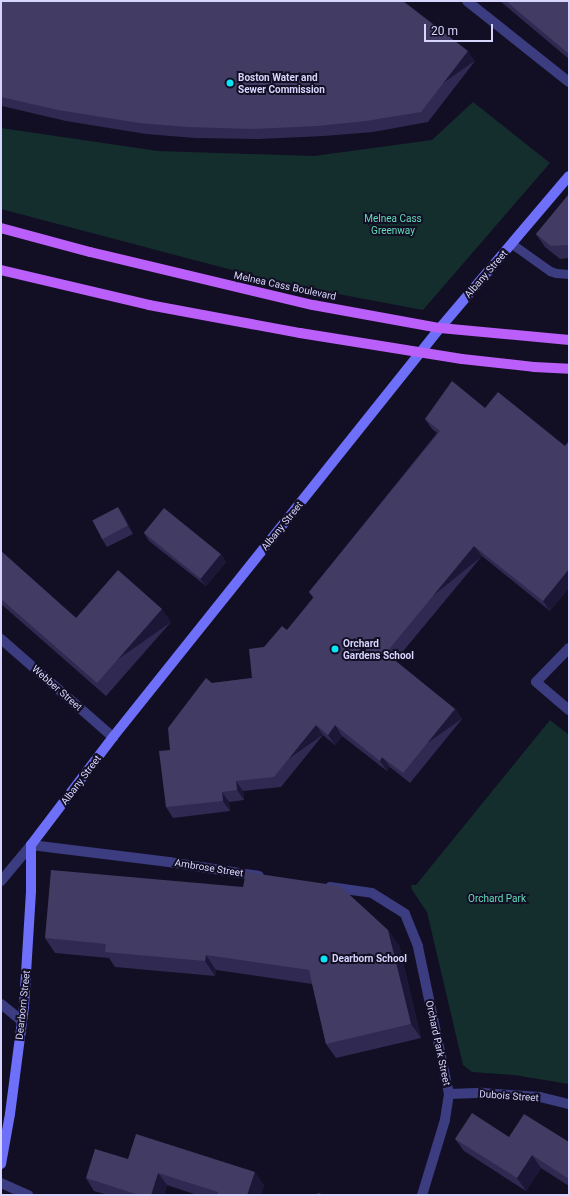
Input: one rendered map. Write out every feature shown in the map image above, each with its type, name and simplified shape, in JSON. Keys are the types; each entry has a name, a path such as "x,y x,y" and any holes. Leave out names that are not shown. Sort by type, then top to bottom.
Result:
{"main road":[{"name":"Albany Street","path":"31,845 113,737 440,328 569,176"},
{"name":"Melnea Cass Boulevard","path":"1,228 90,252 313,305 440,328 569,340"},
{"path":"1,270 94,293 180,311 420,353 504,364 569,369"},
{"name":"Dearborn Street","path":"1,1164 10,1114 22,1021 31,891 31,845"}],"street":[{"path":"467,1 569,82"},
{"name":"Webber Street","path":"1,638 113,737"},
{"path":"569,648 536,682 569,710"},
{"name":"Ambrose Street","path":"31,845 169,862 269,877"},
{"name":"Albany Street","path":"1,881 31,845"},
{"name":"Orchard Park Street","path":"323,886 372,893 405,914 418,946 449,1094 445,1120 422,1195"},
{"path":"1,1004 22,1021"},
{"name":"Dubois Street","path":"449,1094 483,1093 540,1097 569,1104"},
{"path":"1,1183 28,1195"}],"lane":[{"path":"512,244 550,271 569,274"}],"green space":[{"name":"Melnea Cass Greenway","path":"473,102 550,163 423,310 285,284 1,209 1,128 158,151 314,156 432,140"},
{"name":"Orchard Park","path":"550,720 569,735 569,1084 514,1075 472,1072 463,1065 427,912 412,890 411,885 416,885"}],"building":[{"name":"Boston Water and Sewer Commission","path":"1,1 403,1 468,51 421,112 366,121 317,126 252,129 187,127 139,123 58,110 1,97"},
{"path":"506,1 569,1 569,54"},
{"path":"569,194 569,245 551,246 536,234"},
{"path":"452,381 485,408 498,392 565,446 569,441 569,569 543,601 474,546 386,653 455,709 403,773 382,757 380,761 335,725 328,735 316,725 274,777 236,781 237,790 222,792 223,801 166,807 159,751 170,750 168,728 206,678 212,683 252,678 249,649 264,647 282,626 287,630 314,597 309,592 440,431 425,419"},
{"path":"118,507 128,526 102,539 92,521"},
{"path":"164,508 221,554 201,579 144,533"},
{"path":"1,551 76,618 118,570 162,609 97,683 1,599"},
{"path":"51,870 243,887 246,872 340,886 388,930 411,1024 326,1044 309,970 206,955 205,961 105,952 106,944 45,938"},
{"path":"472,1113 509,1137 524,1114 569,1142 569,1179 532,1155 517,1178 455,1139"},
{"path":"136,1134 255,1172 247,1195 217,1195 218,1192 158,1173 151,1195 139,1195 86,1178 95,1149 128,1159"}],"place":[{"name":"Boston Water and Sewer Commission","path":"230,83"},
{"name":"Orchard Gardens School","path":"335,649"},
{"name":"Dearborn School","path":"324,959"}]}
